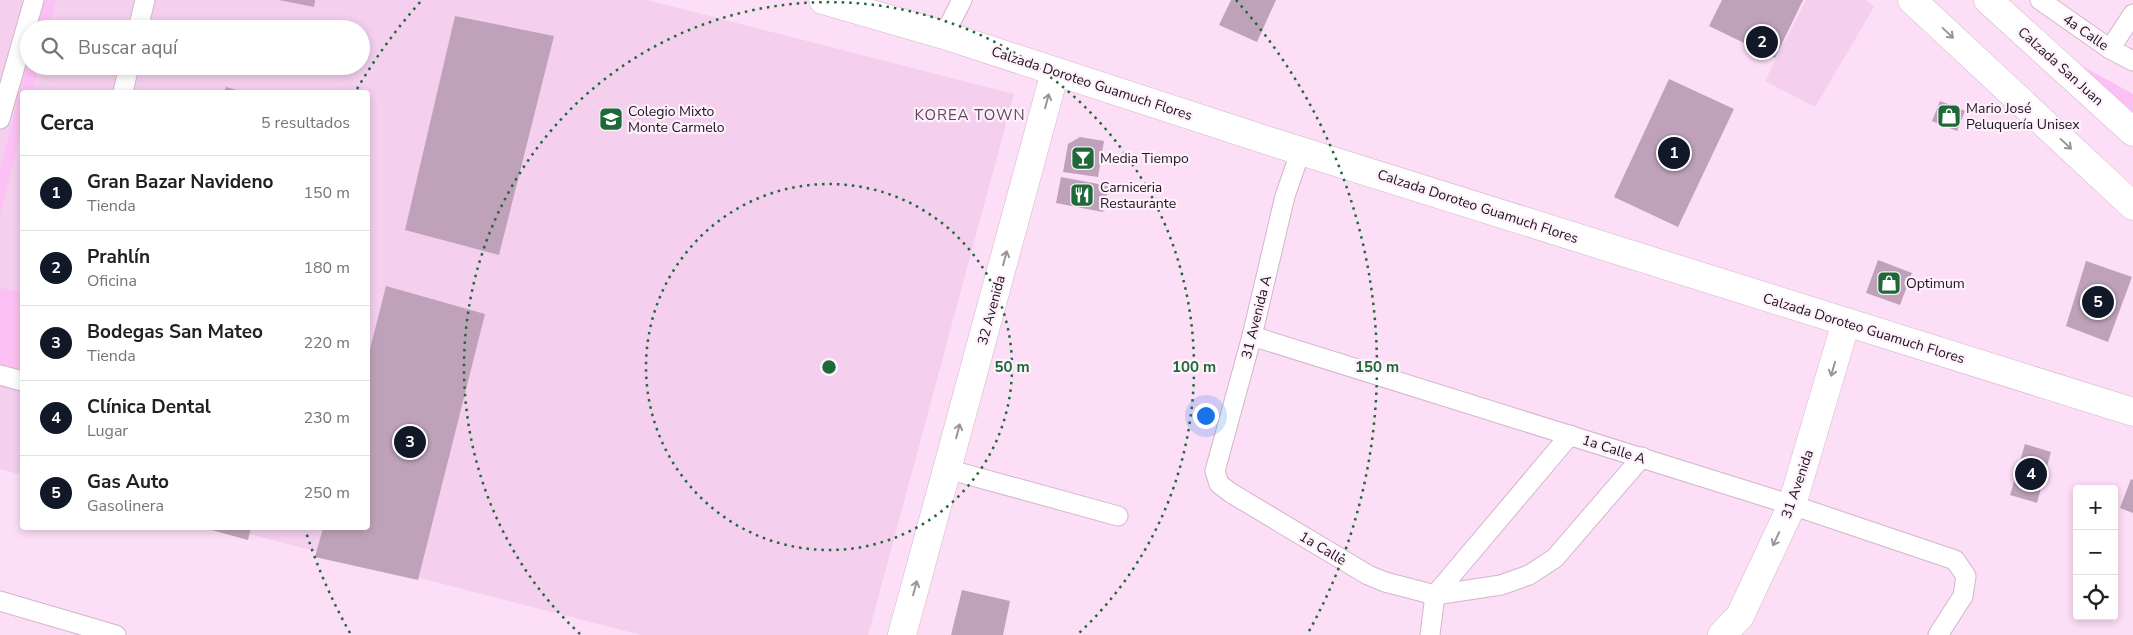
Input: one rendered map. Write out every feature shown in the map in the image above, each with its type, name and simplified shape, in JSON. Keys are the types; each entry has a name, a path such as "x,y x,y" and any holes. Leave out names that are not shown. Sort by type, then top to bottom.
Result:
{"main road":[{"name":"Calzada Doroteo Guamuch Flores","path":"823,0 944,35 1054,72 2133,412"},
{"path":"1912,0 2133,206"},
{"name":"Calzada San Juan","path":"1995,2 2133,132"},
{"name":"32 Avenida","path":"902,635 1054,72"},
{"name":"31 Avenida","path":"1722,635 1740,616 1792,505 1846,322"}],"street":[{"path":"28,20 34,0"},
{"path":"140,20 145,0"},
{"path":"944,35 962,0"},
{"name":"4a Calle","path":"2040,0 2110,49 2133,61"},
{"path":"2110,49 2133,14"},
{"path":"0,119 20,49"},
{"path":"123,90 127,75"},
{"name":"31 Avenida A","path":"1219,484 1215,471 1252,336 1285,196 1301,150"},
{"name":"1a Calle A","path":"1252,336 1642,457 1955,560 1966,576 1963,596 1938,635"},
{"path":"0,375 20,380"},
{"path":"1430,635 1435,594 1570,435"},
{"path":"1435,594 1501,585 1529,575 1555,558 1642,457"},
{"path":"948,469 1118,516"},
{"name":"1a Calle","path":"1219,484 1368,575 1385,582 1435,594"},
{"path":"0,601 116,635"}],"shaded area":[{"path":"0,0 647,0 1014,94 868,635 641,635 234,530 370,530 370,90 20,90 20,474 0,469"},
{"path":"43,0 56,0 50,20 38,20"},
{"path":"1806,0 1866,0 1874,7 1815,107 1765,81"},
{"path":"2077,63 2133,94 2133,113"},
{"path":"24,75 37,75 33,90 20,90"},
{"path":"20,91 20,136 0,214 0,170"},
{"path":"0,288 20,292 20,376 0,372"}],"building":[{"path":"279,0 315,0 314,7"},
{"path":"1231,0 1276,0 1257,42 1219,25"},
{"path":"1722,0 1803,0 1775,58 1709,26"},
{"path":"455,16 554,36 499,255 405,230"},
{"path":"1669,79 1734,109 1678,227 1614,197"},
{"path":"226,87 237,90 225,90"},
{"name":"Mario José Peluquería Unisex","path":"1940,101 1965,111 1957,131 1932,121"},
{"name":"Media Tiempo","path":"1080,137 1104,141 1098,177 1063,172 1068,144"},
{"name":"Carniceria Restaurante","path":"1061,177 1109,186 1103,212 1056,203"},
{"name":"Optimum","path":"1878,260 1912,273 1900,305 1866,293"},
{"path":"2086,261 2132,277 2108,342 2066,326"},
{"path":"386,286 485,314 418,580 315,557 322,530 370,530 370,349"},
{"path":"2025,444 2051,452 2037,503 2010,495"},
{"path":"2131,479 2133,480 2133,513 2120,508"},
{"path":"211,530 250,530 248,540"},
{"path":"962,590 1010,601 1003,635 951,635"}],"place":[{"name":"Prahlín","path":"1762,42"},
{"name":"Mario José Peluquería Unisex","path":"1949,116"},
{"name":"Colegio Mixto Monte Carmelo","path":"611,119"},
{"name":"Gran Bazar Navideno","path":"1674,153"},
{"name":"Media Tiempo","path":"1083,158"},
{"name":"Carniceria Restaurante","path":"1082,195"},
{"name":"Optimum","path":"1889,283"},
{"name":"Gas Auto","path":"2098,302"},
{"name":"Bodegas San Mateo","path":"410,442"},
{"name":"Clínica Dental","path":"2031,474"}],"district":[{"name":"KOREA TOWN","path":"970,115"}]}
